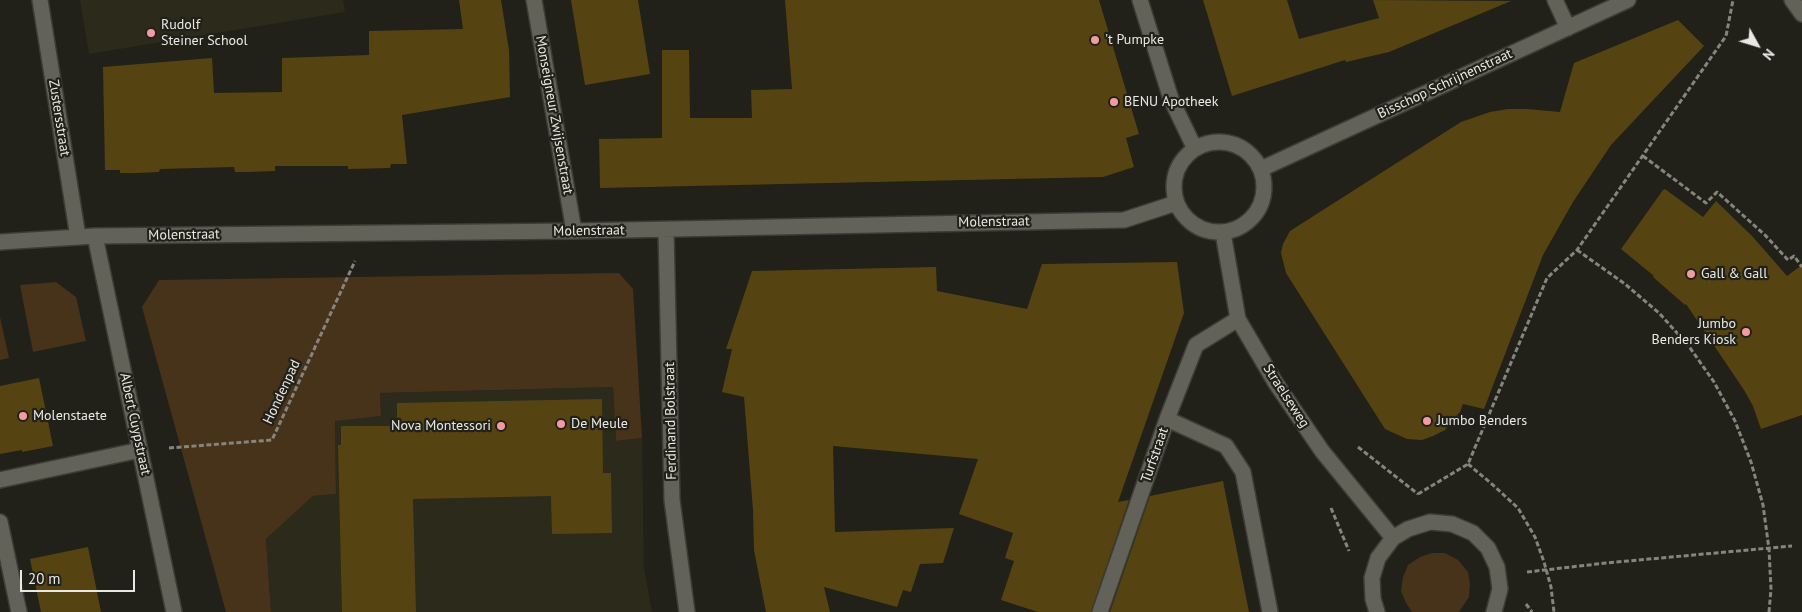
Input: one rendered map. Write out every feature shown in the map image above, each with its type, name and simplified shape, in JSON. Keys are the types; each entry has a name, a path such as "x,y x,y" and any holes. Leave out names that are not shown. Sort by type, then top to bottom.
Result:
{"street":[{"name":"Zustersstraat","path":"40,0 78,236"},
{"name":"Monseigneur Zwijsenstraat","path":"534,0 574,231"},
{"path":"1140,0 1171,100 1195,149"},
{"path":"1555,0 1568,28"},
{"name":"Bisschop Schrijnenstraat","path":"1261,169 1628,0"},
{"path":"1792,0 1802,14"},
{"path":"1214,142 1233,144 1247,151 1261,169 1265,185 1263,201 1255,216 1242,227 1223,233 1206,231 1189,222 1176,204 1174,188 1176,172 1184,158 1195,149 1214,142"},
{"name":"Molenstraat","path":"0,242 78,236 666,230 1124,220 1176,204"},
{"name":"Ferdinand Bolstraat","path":"666,230 672,500 687,612"},
{"name":"Straelseweg","path":"1223,233 1238,319 1275,382 1322,450 1393,538"},
{"name":"Albert Cuypstraat","path":"95,236 174,612"},
{"name":"Turfstraat","path":"1100,612 1167,419 1196,345 1238,319"},
{"path":"1167,419 1226,446 1243,472 1270,612"},
{"path":"0,480 140,450"},
{"path":"0,522 19,612"},
{"path":"1378,612 1373,599 1372,578 1378,558 1393,538 1408,529 1430,522 1452,524 1473,533 1488,548 1497,567 1500,589 1494,612"}],"path":[{"path":"1418,494 1468,464 1547,278 1577,250 1726,36 1733,0"},
{"path":"1643,156 1706,203 1717,192 1765,235 1788,260 1794,256 1802,267"},
{"name":"Hondenpad","path":"140,450 272,440 368,233"},
{"path":"1577,250 1625,284 1659,313 1688,346 1714,382 1735,421 1752,462 1763,505 1769,549 1771,588 1769,612"},
{"path":"1468,464 1518,508 1534,537 1546,570 1551,587 1554,612"},
{"path":"1527,572 1792,546"},
{"path":"1526,604 1532,612"}],"shaded area":[{"name":"Rudolf Steiner School","path":"80,0 343,0 345,12 89,54"},
{"path":"619,273 633,289 642,438 616,441 613,387 380,393 381,416 335,421 336,494 313,496 266,539 271,612 226,612 142,307 159,280"},
{"path":"56,282 76,297 86,341 33,352 20,285"},
{"path":"0,317 9,358 0,360"},
{"path":"613,387 616,441 642,438 644,568 652,612 271,612 266,539 313,496 336,494 335,420 381,415 380,393"},
{"path":"1432,553 1445,553 1458,560 1468,572 1470,584 1469,597 1459,612 1412,612 1406,603 1401,591 1403,577 1408,565 1420,557"}],"building":[{"path":"459,0 501,0 509,50 510,97 402,115 407,164 391,164 390,168 348,169 348,166 275,166 275,171 248,172 235,172 234,167 160,169 159,172 137,173 120,173 120,170 105,170 103,67 212,58 214,93 282,92 282,58 369,55 369,31 463,29"},
{"path":"571,0 638,0 650,74 585,85"},
{"path":"785,0 1099,0 1139,134 1126,138 1134,167 1103,177 600,188 599,139 662,138 662,50 689,50 690,118 752,118 751,90 792,89"},
{"path":"1203,0 1287,0 1299,39 1379,18 1373,0 1511,1 1389,52 1346,62 1345,60 1232,96"},
{"path":"1678,20 1704,46 1611,145 1573,202 1543,255 1484,409 1463,404 1460,412 1445,430 1422,440 1407,439 1385,429 1286,273 1281,253 1283,244 1290,231 1461,122 1490,112 1508,109 1560,112 1574,63"},
{"path":"1665,189 1703,217 1716,201 1753,237 1787,276 1802,265 1802,415 1761,429 1753,406 1744,390 1686,304 1621,249"},
{"path":"1177,262 1184,313 1118,502 1129,500 1091,612 1038,612 1001,600 1014,561 1005,558 1013,533 959,514 978,459 833,446 835,532 954,528 943,563 920,564 911,592 903,590 897,607 824,587 830,612 766,612 754,550 753,510 744,397 722,392 732,349 726,349 752,271 936,267 937,291 1027,309 1042,264"},
{"name":"Molenstaete","path":"39,378 53,446 0,454 0,386"},
{"path":"602,399 603,473 611,473 612,533 552,534 551,496 413,499 416,612 342,612 338,445 341,445 341,426 397,426 397,403"},
{"path":"1223,481 1249,612 1110,612 1150,496"},
{"path":"88,547 101,612 41,612 30,559"}],"place":[{"name":"Rudolf Steiner School","path":"151,33"},
{"name":"'t Pumpke","path":"1095,40"},
{"name":"BENU Apotheek","path":"1114,102"},
{"name":"Gall & Gall","path":"1691,274"},
{"name":"Jumbo Benders Kiosk","path":"1746,332"},
{"name":"Molenstaete","path":"23,416"},
{"name":"Jumbo Benders","path":"1427,421"},
{"name":"De Meule","path":"561,424"},
{"name":"Nova Montessori","path":"501,426"}]}
